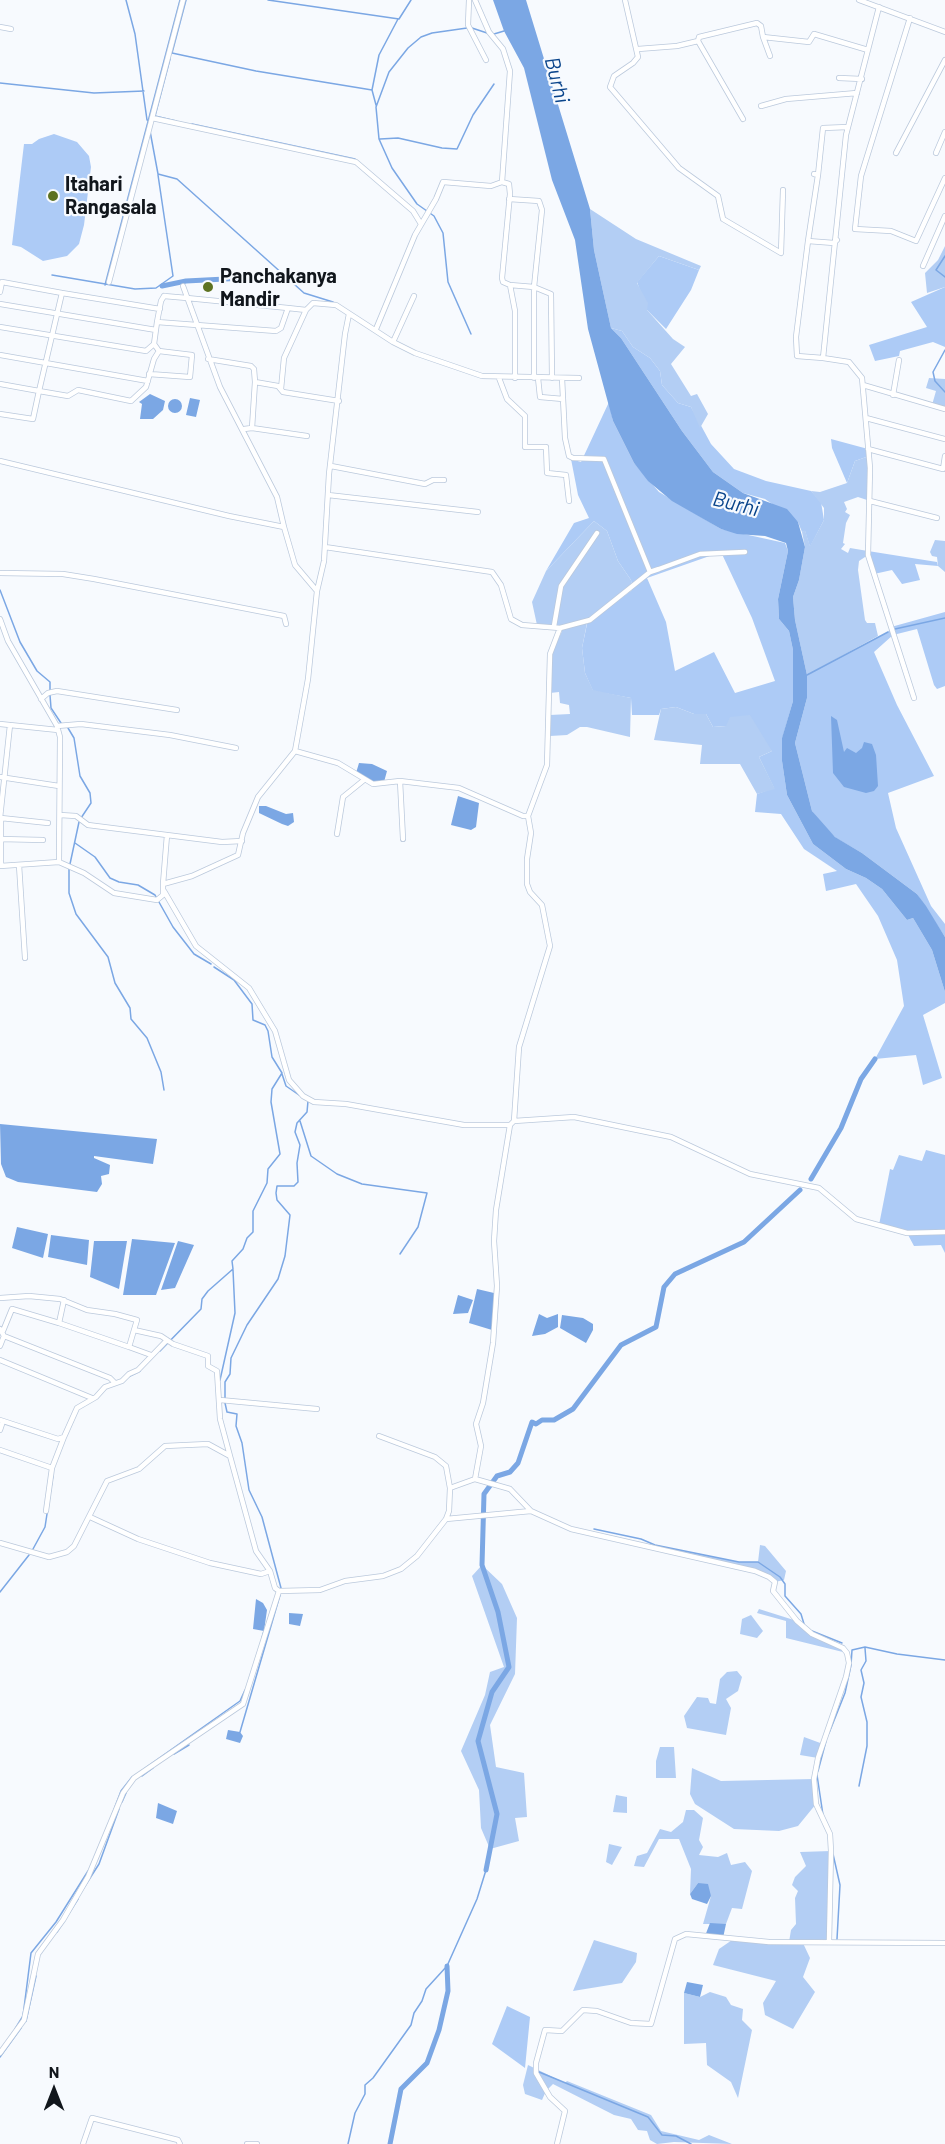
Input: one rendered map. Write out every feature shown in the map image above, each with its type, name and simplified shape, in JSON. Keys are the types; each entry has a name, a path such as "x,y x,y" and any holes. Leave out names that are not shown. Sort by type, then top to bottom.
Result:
{"street":[{"path":"108,282 183,0"},
{"path":"469,0 468,27 486,60"},
{"path":"475,0 491,34 503,49 510,71 502,182"},
{"path":"625,0 638,57 614,76 610,87 679,168 718,196 722,201 723,219 781,253 783,190"},
{"path":"860,0 945,32"},
{"path":"823,358 848,127 879,7"},
{"path":"910,18 861,176 855,229 891,231 916,241 945,178"},
{"path":"638,49 677,46 757,23 761,26 770,56"},
{"path":"0,27 11,29"},
{"path":"763,37 809,42 814,34 868,50"},
{"path":"698,41 743,119"},
{"path":"896,153 945,60"},
{"path":"839,78 862,79"},
{"path":"761,106 786,99 857,93"},
{"path":"152,118 356,162 413,211 422,224"},
{"path":"848,127 823,128 795,352 797,356 849,362 860,374 863,385 868,449 870,501 868,555 914,698"},
{"path":"936,153 945,132"},
{"path":"376,329 442,182 491,186 502,182 509,184 510,199 503,282 510,285 534,287 552,296 552,378"},
{"path":"510,199 539,201 540,204 543,217 534,287 536,378 540,397 563,399"},
{"path":"923,266 945,216"},
{"path":"808,241 834,243 837,240"},
{"path":"0,292 1,282 160,309"},
{"path":"510,285 517,323 515,378"},
{"path":"183,286 208,359 277,496 295,565 316,591"},
{"path":"0,414 33,419 62,292"},
{"path":"146,351 154,344 164,296 306,310"},
{"path":"393,342 414,296"},
{"path":"281,389 284,358 306,310 313,303 336,305 393,342 448,365 482,376 579,378"},
{"path":"0,304 156,330"},
{"path":"157,322 276,331 281,328 288,308"},
{"path":"163,884 235,858 258,797 295,751 308,679 316,591 325,547 341,362 349,314"},
{"path":"0,326 146,351 154,359"},
{"path":"149,374 190,377 192,355 159,351 154,344"},
{"path":"0,384 68,396 78,390 130,401 146,387 154,359 159,351"},
{"path":"0,356 147,381"},
{"path":"208,359 251,366 254,369 252,428"},
{"path":"893,395 899,360"},
{"path":"499,378 507,399 525,416 525,447 546,447 546,473 566,475 569,501"},
{"path":"562,378 565,438 569,456 604,459 650,572"},
{"path":"255,382 281,389 283,393 339,401"},
{"path":"863,385 945,409"},
{"path":"866,418 945,439"},
{"path":"244,429 252,428 307,436"},
{"path":"868,449 943,469 945,456"},
{"path":"0,461 206,511 284,527"},
{"path":"331,466 425,484 434,480 444,480"},
{"path":"328,495 478,512"},
{"path":"870,501 937,518"},
{"path":"554,626 561,586 597,533"},
{"path":"325,547 492,572 501,585 511,619 522,624 560,628 591,620 650,572 700,554 745,552"},
{"path":"0,573 63,574 94,579 284,616 286,624"},
{"path":"0,619 8,641 41,699 61,727 59,862"},
{"path":"475,1479 481,1446 477,1424 483,1403 493,1343 497,1286 494,1241 496,1210 512,1123 519,1047 550,946 542,905 527,885 527,859 531,833 528,816 547,765 550,654 560,628"},
{"path":"41,699 50,692 177,710"},
{"path":"0,724 170,735 236,748"},
{"path":"10,725 2,777 0,866 59,862 84,873 114,893 159,899 164,891"},
{"path":"295,751 338,763 364,780 375,784 400,782 459,788 528,816"},
{"path":"2,777 59,786"},
{"path":"336,834 343,797 364,780"},
{"path":"400,782 403,839"},
{"path":"60,814 76,816 88,825 222,842 242,841"},
{"path":"0,818 48,823"},
{"path":"167,835 164,891 196,946 249,988 274,1032 289,1080 303,1096 314,1102 346,1104 446,1123 512,1123 574,1117 671,1137 750,1174 819,1188 856,1219 907,1233 945,1232"},
{"path":"0,839 43,840"},
{"path":"19,865 25,958"},
{"path":"0,1298 29,1296 64,1300 87,1310 137,1320 129,1347"},
{"path":"59,1323 64,1300"},
{"path":"0,1346 2,1332 12,1309 151,1355"},
{"path":"134,1330 161,1336 208,1356 208,1366 217,1371 223,1400 220,1419 256,1551 270,1570 275,1588 279,1591 320,1590 345,1581 395,1572 417,1556 446,1519 449,1511 450,1488 446,1466 435,1457 379,1436"},
{"path":"2,1332 110,1378 114,1382"},
{"path":"46,1511 52,1468 78,1408 114,1382 122,1381 129,1374 138,1370 167,1340"},
{"path":"0,1360 93,1398"},
{"path":"223,1400 317,1409"},
{"path":"0,1430 2,1420 58,1439 64,1437"},
{"path":"0,1543 49,1557 67,1552 74,1546 107,1481 139,1469 165,1446 208,1444 230,1456"},
{"path":"0,1450 52,1468"},
{"path":"450,1488 475,1479 510,1489 531,1511 595,1536 755,1571 775,1582 773,1591 797,1621 812,1634 843,1648 847,1653 849,1663 846,1677 818,1758 814,1779 816,1804 830,1834 829,1942"},
{"path":"446,1519 531,1511"},
{"path":"90,1517 138,1539 210,1563 261,1574 270,1570"},
{"path":"0,2053 24,2020 38,1954 63,1920 88,1877 123,1793 134,1778 243,1704 279,1591"},
{"path":"557,2144 565,2111 550,2097 536,2073 536,2063 545,2030 562,2031 583,2010 597,2011 631,2023 651,2024 675,1939 686,1934 769,1942 945,1942"},
{"path":"83,2144 92,2118 175,2139 180,2144"},
{"path":"247,2144 257,2144"}],"shaded area":[{"name":"Itahari Rangasala","path":"54,134 77,142 89,156 91,167 84,225 79,244 67,256 43,261 21,247 12,245 24,144 32,144"},
{"path":"590,209 636,239 701,266 699,270 659,256 637,283 648,303 647,310 673,339 685,347 671,364 691,396 697,394 708,414 700,428 691,407 678,403 662,385 660,371 650,358 633,347 622,331 611,328 594,250"},
{"path":"945,246 945,287 927,293 925,273 938,260"},
{"path":"659,256 699,270 691,290 666,329 647,310 637,282"},
{"path":"945,287 945,347 933,342 900,351 899,356 875,361 869,345 927,327 911,302"},
{"path":"611,328 622,331 633,347 650,358 660,371 662,385 678,403 691,407 711,444 734,469 766,481 811,491 821,502 824,520 810,547 805,531 802,532 798,522 765,499 743,493 713,472 682,431 621,338"},
{"path":"929,378 945,379 945,409 932,405 936,391 926,388"},
{"path":"609,402 613,421 634,463 659,492 721,529 785,543 788,551 778,599 779,619 789,631 793,650 793,701 782,739 782,761 787,795 813,844 846,869 866,878 882,889 907,920 913,918 932,950 945,992 945,1003 923,1015 942,1078 923,1085 916,1055 875,1059 904,1006 897,960 878,916 856,884 826,891 823,874 837,871 804,849 781,814 755,812 757,794 774,788 759,757 772,751 726,726 713,727 706,714 694,714 676,707 661,709 659,715 632,715 631,698 593,691 585,673 582,648 587,624 632,590 631,580 618,561 607,531 594,521 546,571 574,523 589,518 578,495 571,459 581,462","holes":["721,552 752,618 775,681 735,693 714,652 675,671 666,622 647,578"]},
{"path":"831,439 868,449 869,456 855,461 847,483 832,448"},
{"path":"869,456 870,501 858,497 844,502 847,509 845,512 850,515 846,523 843,543 845,544 841,549 848,553 850,548 868,551 868,555 859,561 858,570 865,620 867,623 875,623 878,636 807,675 795,620 793,597 799,580 805,547 802,532 805,530 810,546 824,520 824,508 811,491 820,492 847,483 855,461"},
{"path":"594,521 607,531 618,561 631,580 632,590 587,623 582,648 585,673 593,690 631,698 630,737 587,727 580,727 567,735 550,736 550,715 570,714 569,705 560,703 559,692 550,693 549,660 562,631 537,625 532,602 546,571"},
{"path":"935,540 945,541 945,572 938,566 937,557 932,556 930,552"},
{"path":"868,551 937,562 938,566 915,564 920,580 902,584 892,570 874,574"},
{"path":"945,612 945,686 937,689 934,685 917,629 893,635 874,652 897,705 934,776 888,793 896,828 931,906 945,924 945,937 917,894 862,853 836,838 820,823 812,811 795,743 807,698 807,675 888,632 891,627"},
{"path":"676,707 694,714 706,714 713,727 726,726 730,717 750,715 772,751 759,757 775,789 757,794 740,764 700,764 702,745 654,740 661,709"},
{"path":"926,1150 945,1155 945,1253 941,1245 914,1246 907,1233 879,1225 890,1169 893,1170 899,1155 922,1161"},
{"path":"655,1545 739,1562 758,1562 760,1545 765,1546 786,1571 784,1580 775,1582 755,1571 654,1549"},
{"path":"482,1565 502,1584 517,1618 515,1674 490,1725 496,1767 524,1773 527,1817 515,1818 519,1841 490,1849 481,1828 479,1790 461,1751 485,1695 490,1672 504,1667 472,1576"},
{"path":"759,1609 797,1621 812,1634 843,1648 847,1653 786,1638 786,1621 757,1613"},
{"path":"751,1615 763,1631 757,1638 740,1634 742,1619"},
{"path":"737,1671 742,1677 738,1691 726,1699 731,1708 726,1735 687,1728 684,1716 697,1697 708,1698 710,1703 716,1704 720,1679 727,1672"},
{"path":"804,1737 823,1744 818,1758 800,1755"},
{"path":"660,1747 674,1747 676,1778 656,1778 656,1761"},
{"path":"692,1768 721,1781 814,1779 816,1804 798,1826 779,1831 734,1829 695,1804 690,1794"},
{"path":"616,1795 627,1797 627,1813 613,1812"},
{"path":"686,1810 694,1810 703,1818 699,1840 703,1847 699,1855 718,1857 727,1853 731,1865 745,1862 752,1871 742,1909 732,1908 726,1924 703,1924 711,1896 698,1883 690,1894 691,1869 679,1839 659,1839 644,1867 634,1866 637,1856 647,1853 660,1829 671,1832 683,1822"},
{"path":"609,1844 622,1847 612,1865 606,1862"},
{"path":"831,1851 829,1942 802,1941 810,1958 803,1977 815,1992 793,2029 765,2015 763,2003 776,1981 713,1965 719,1949 735,1938 789,1942 791,1930 796,1924 795,1898 798,1891 792,1885 795,1877 806,1866 800,1852"},
{"path":"594,1940 637,1953 636,1962 622,1983 573,1991"},
{"path":"710,1992 726,1997 731,2005 743,2009 742,2020 752,2030 738,2098 731,2082 707,2065 706,2043 684,2044 684,1993 700,1997"},
{"path":"507,2006 530,2017 525,2068 492,2044"},
{"path":"528,2065 565,2083 567,2081 651,2115 661,2131 699,2140 709,2135 732,2144 674,2142 657,2144 650,2140 647,2131 638,2130 631,2119 614,2115 553,2084 546,2091 542,2100 525,2094 523,2085"}],"water":[{"name":"Burhi","path":"493,0 526,0 590,209 594,250 611,328 621,338 682,431 713,472 743,493 787,509 798,522 805,547 799,580 793,597 795,620 807,675 807,698 795,743 812,811 835,837 862,853 917,894 926,906 945,937 945,992 932,950 913,918 907,920 882,889 866,878 846,869 813,844 787,795 782,761 782,738 793,701 793,650 789,631 779,619 778,599 788,551 786,543 765,536 737,534 721,529 672,501 648,481 634,463 613,421 588,329 575,240 552,180 524,68 504,31"},
{"path":"150,394 165,401 163,410 153,419 140,419 142,404 139,402"},
{"path":"190,398 200,400 196,417 186,415"},
{"path":"175,399 180,401 182,406 180,411 175,413 170,411 168,406 170,401"},
{"path":"831,716 837,720 844,752 847,748 856,753 862,748 864,742 872,744 876,755 878,786 874,791 866,793 844,787 833,773"},
{"path":"359,763 372,764 387,771 384,782 376,784 356,773"},
{"path":"458,796 479,803 476,827 471,830 451,825"},
{"path":"259,806 266,806 286,814 293,813 294,822 288,826 282,824 259,813"},
{"path":"0,1124 157,1139 153,1164 94,1156 110,1165 109,1174 101,1176 102,1184 97,1192 18,1182 6,1177 1,1164"},
{"path":"17,1227 48,1234 43,1258 12,1248"},
{"path":"51,1235 89,1240 87,1265 48,1257"},
{"path":"132,1239 175,1243 156,1295 123,1295"},
{"path":"94,1241 127,1241 119,1289 90,1277"},
{"path":"178,1241 194,1245 175,1288 161,1290"},
{"path":"477,1289 494,1293 492,1330 469,1323"},
{"path":"458,1295 473,1300 468,1313 453,1314"},
{"path":"539,1314 547,1318 558,1314 558,1327 545,1334 532,1336"},
{"path":"562,1315 583,1318 593,1324 593,1330 586,1343 560,1328"},
{"path":"256,1599 263,1603 267,1610 264,1631 253,1629"},
{"path":"289,1613 303,1614 300,1626 289,1624"},
{"path":"228,1730 240,1732 243,1736 240,1743 226,1739"},
{"path":"158,1803 177,1811 173,1824 156,1818"},
{"path":"698,1883 708,1884 711,1896 707,1904 692,1899 690,1894"},
{"path":"710,1923 726,1924 723,1938 705,1936"},
{"path":"687,1982 703,1985 700,1997 684,1993"}],"waterway":[{"path":"126,0 135,34 147,120"},
{"path":"105,285 180,0"},
{"path":"186,0 172,53 256,71 372,90"},
{"path":"268,0 399,19 411,0"},
{"path":"376,105 372,90 379,55 398,19"},
{"path":"467,28 432,33 421,37 408,48 389,72 376,107 379,139 392,168 417,204 434,216 443,233 448,282 471,334"},
{"path":"472,28 487,33"},
{"path":"494,34 504,31"},
{"path":"170,59 155,116 176,121"},
{"path":"0,83 94,93 144,91"},
{"path":"380,139 398,138 457,149 473,115 494,84"},
{"path":"192,124 355,159"},
{"path":"150,131 158,174 177,179 304,293 333,302"},
{"path":"52,275 135,289 156,288 173,276 158,175"},
{"path":"945,256 936,270 945,277"},
{"path":"162,286 186,281 284,276"},
{"path":"945,350 933,372 935,381 945,392"},
{"path":"0,590 20,642 37,671 50,682 50,690"},
{"path":"895,629 945,618"},
{"path":"807,675 888,632"},
{"path":"50,695 51,708 61,723"},
{"path":"68,728 74,738 80,776 90,793 91,803 81,818"},
{"path":"70,864 79,822"},
{"path":"75,843 95,857 110,878 138,885 155,895 173,927 194,954 211,964"},
{"path":"69,869 69,893 76,914 108,957 115,983 130,1008 131,1019 147,1038 161,1072 164,1090"},
{"path":"160,1351 201,1309 202,1299 208,1291 233,1269 232,1261 243,1249 247,1238 253,1232 253,1211 267,1183 268,1169 280,1154 271,1102 272,1089 282,1073 272,1057 268,1031 265,1025 253,1020 252,1004 234,980 214,967"},
{"path":"811,1179 841,1128 861,1079 875,1059"},
{"path":"282,1074 286,1086 299,1095"},
{"path":"225,1398 225,1382 230,1374 231,1358 247,1325 278,1279 285,1256 290,1215 277,1200 277,1186 294,1186 298,1182 297,1163 300,1145 295,1132 297,1123 307,1112 308,1101"},
{"path":"300,1121 311,1156 337,1174 362,1184 427,1193 418,1227 400,1254"},
{"path":"486,1870 497,1814 478,1741 492,1692 509,1667 498,1612 482,1565 484,1494 497,1476 510,1472 518,1463 532,1422 536,1424 542,1420 554,1420 573,1409 621,1345 656,1327 664,1287 675,1274 744,1242 800,1190"},
{"path":"220,1380 235,1313 233,1270"},
{"path":"128,1377 140,1371"},
{"path":"225,1403 227,1412 237,1414 236,1426 242,1443 249,1490 262,1517 281,1588"},
{"path":"33,1549 45,1527 53,1475"},
{"path":"594,1529 641,1539 655,1545 739,1562 758,1562 780,1577 785,1584 785,1596 801,1614 804,1624"},
{"path":"0,1592 29,1555"},
{"path":"240,1732 280,1595"},
{"path":"262,1638 264,1631"},
{"path":"812,1631 842,1643"},
{"path":"829,1733 845,1693 852,1650 865,1647 945,1660"},
{"path":"859,1786 867,1746 867,1722 861,1697 864,1683 861,1670 866,1661 865,1648"},
{"path":"141,1771 240,1701 245,1690"},
{"path":"818,1771 826,1741"},
{"path":"174,1754 189,1745"},
{"path":"142,1776 153,1768"},
{"path":"817,1775 823,1815"},
{"path":"112,1815 121,1791 132,1777"},
{"path":"122,1802 126,1793"},
{"path":"83,1889 99,1864 119,1809"},
{"path":"833,1854 840,1885 837,1939"},
{"path":"348,2144 355,2113 365,2094 365,2085 373,2078 411,2025 414,2013 426,1989 447,1966 477,1899 486,1870"},
{"path":"15,2029 23,2016 31,1953 56,1922 88,1871"},
{"path":"57,1932 78,1899"},
{"path":"390,2144 401,2089 427,2063 439,2030 448,1991 447,1966"},
{"path":"26,2021 36,1976"},
{"path":"0,2057 21,2028"},
{"path":"539,2072 648,2117 662,2135 676,2136 691,2144"}],"place":[{"name":"Itahari Rangasala","path":"53,196"},
{"name":"Panchakanya Mandir","path":"208,287"}]}
